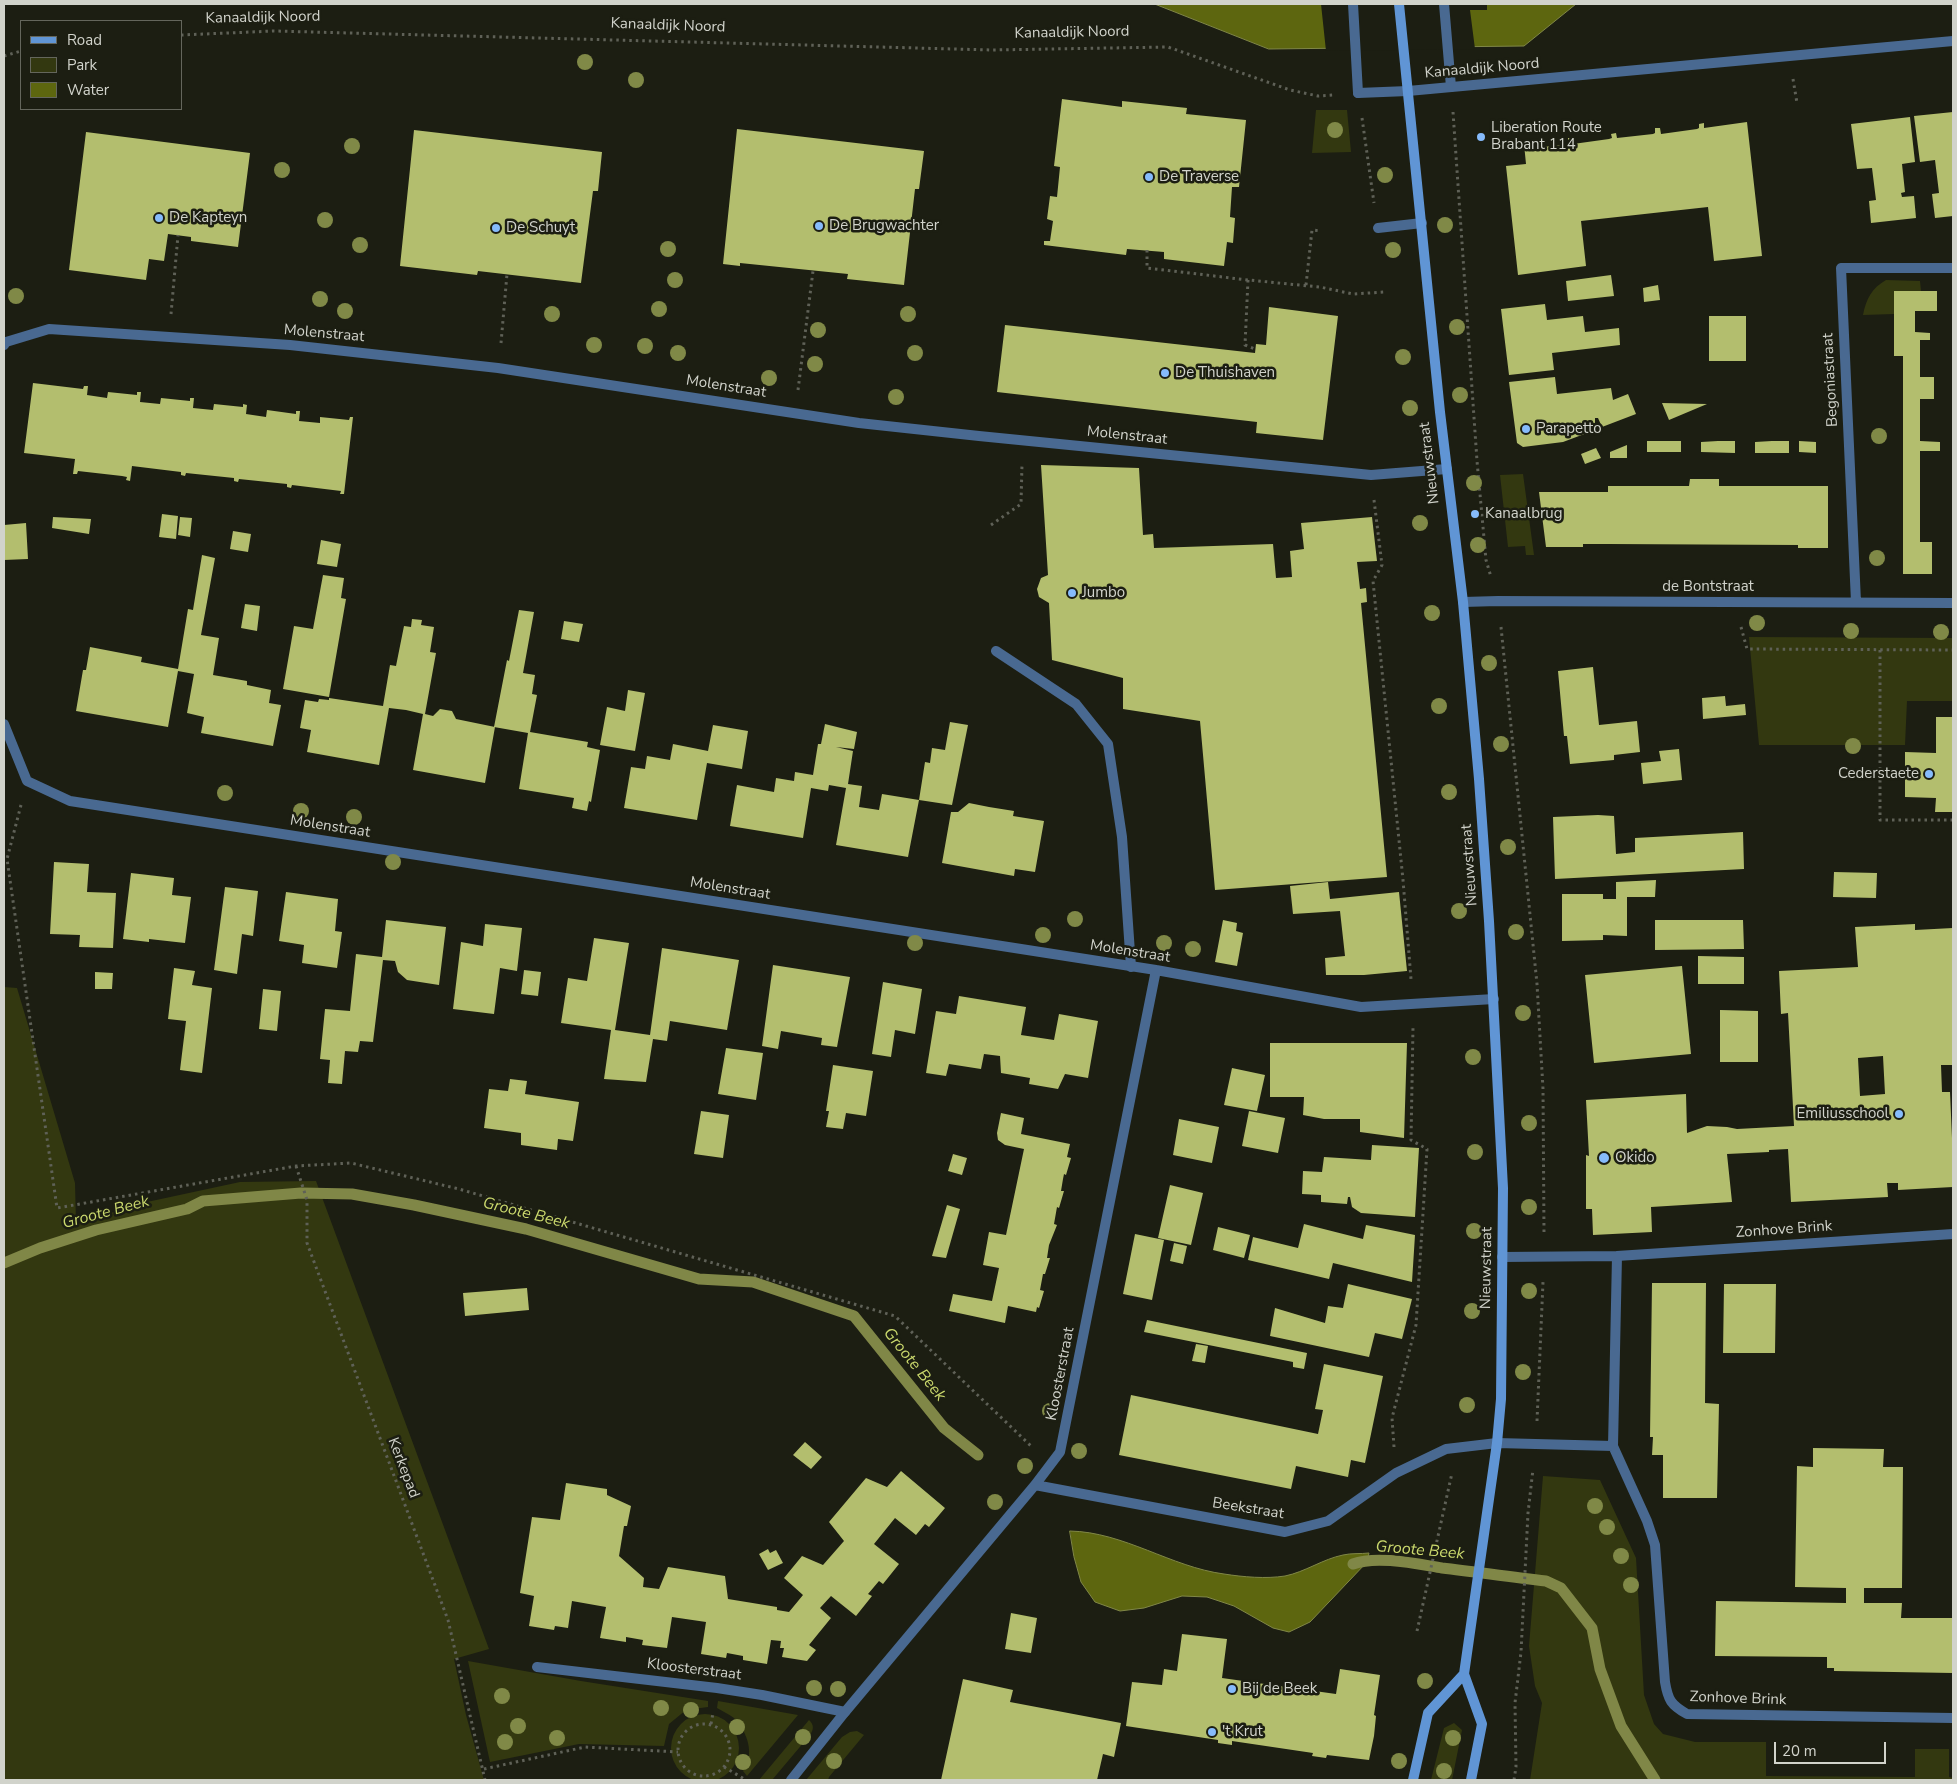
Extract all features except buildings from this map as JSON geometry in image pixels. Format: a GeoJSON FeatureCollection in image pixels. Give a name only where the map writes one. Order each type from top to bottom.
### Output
{"type":"FeatureCollection","features":[{"type":"Feature","properties":{"kind":"street"},"geometry":{"type":"LineString","coordinates":[[1353,4],[1358,93]]}},
{"type":"Feature","properties":{"kind":"street","name":"Nieuwstraat"},"geometry":{"type":"LineString","coordinates":[[1399,4],[1446,469],[1463,602],[1479,779],[1494,999],[1503,1188],[1498,1443],[1464,1674],[1482,1724],[1471,1780]]}},
{"type":"Feature","properties":{"kind":"street"},"geometry":{"type":"LineString","coordinates":[[1444,4],[1451,87]]}},
{"type":"Feature","properties":{"kind":"street","name":"Kanaaldijk Noord"},"geometry":{"type":"LineString","coordinates":[[1358,93],[1408,91],[1953,41]]}},
{"type":"Feature","properties":{"kind":"street"},"geometry":{"type":"LineString","coordinates":[[1378,228],[1422,223]]}},
{"type":"Feature","properties":{"kind":"street","name":"Begoniastraat"},"geometry":{"type":"LineString","coordinates":[[1856,602],[1841,268],[1953,268]]}},
{"type":"Feature","properties":{"kind":"street","name":"Molenstraat"},"geometry":{"type":"LineString","coordinates":[[4,345],[6,342],[49,329],[290,345],[498,368],[868,424],[1371,474],[1446,469]]}},
{"type":"Feature","properties":{"kind":"street","name":"de Bontstraat"},"geometry":{"type":"LineString","coordinates":[[1463,602],[1953,603]]}},
{"type":"Feature","properties":{"kind":"street"},"geometry":{"type":"LineString","coordinates":[[996,651],[1076,704],[1108,744],[1122,837],[1131,967]]}},
{"type":"Feature","properties":{"kind":"street"},"geometry":{"type":"LineString","coordinates":[[4,724],[28,781]]}},
{"type":"Feature","properties":{"kind":"street","name":"Molenstraat"},"geometry":{"type":"LineString","coordinates":[[28,781],[70,801],[1156,970],[1361,1006],[1494,999]]}},
{"type":"Feature","properties":{"kind":"street","name":"Kloosterstraat"},"geometry":{"type":"LineString","coordinates":[[791,1780],[845,1712],[1035,1485],[1060,1452],[1156,970]]}},
{"type":"Feature","properties":{"kind":"street","name":"Zonhove Brink"},"geometry":{"type":"LineString","coordinates":[[1502,1257],[1617,1256],[1953,1234]]}},
{"type":"Feature","properties":{"kind":"street","name":"Zonhove Brink"},"geometry":{"type":"LineString","coordinates":[[1617,1256],[1613,1446],[1647,1521],[1655,1545],[1665,1682],[1668,1698],[1676,1708],[1687,1714],[1953,1718]]}},
{"type":"Feature","properties":{"kind":"street"},"geometry":{"type":"LineString","coordinates":[[1498,1443],[1613,1446]]}},
{"type":"Feature","properties":{"kind":"street","name":"Beekstraat"},"geometry":{"type":"LineString","coordinates":[[1035,1485],[1285,1532],[1328,1521],[1396,1473],[1446,1449],[1498,1443]]}},
{"type":"Feature","properties":{"kind":"street","name":"Kloosterstraat"},"geometry":{"type":"LineString","coordinates":[[537,1667],[717,1688],[845,1712]]}},
{"type":"Feature","properties":{"kind":"street"},"geometry":{"type":"LineString","coordinates":[[1413,1780],[1428,1713],[1464,1674]]}},
{"type":"Feature","properties":{"kind":"path","name":"Kanaaldijk Noord"},"geometry":{"type":"LineString","coordinates":[[182,35],[274,31],[992,50],[1168,47],[1290,90],[1318,96],[1358,93]]}},
{"type":"Feature","properties":{"kind":"path"},"geometry":{"type":"LineString","coordinates":[[4,56],[20,52]]}},
{"type":"Feature","properties":{"kind":"path"},"geometry":{"type":"LineString","coordinates":[[1451,87],[1477,461],[1486,560],[1498,601],[1536,984],[1544,1089],[1545,1257],[1536,1444],[1528,1513],[1521,1652],[1515,1704],[1516,1768],[1514,1780]]}},
{"type":"Feature","properties":{"kind":"path"},"geometry":{"type":"LineString","coordinates":[[1358,93],[1378,228]]}},
{"type":"Feature","properties":{"kind":"path"},"geometry":{"type":"LineString","coordinates":[[1306,285],[1312,230],[1321,231]]}},
{"type":"Feature","properties":{"kind":"path"},"geometry":{"type":"LineString","coordinates":[[169,337],[178,235]]}},
{"type":"Feature","properties":{"kind":"path"},"geometry":{"type":"LineString","coordinates":[[1147,250],[1147,268],[1306,285],[1353,294],[1385,292]]}},
{"type":"Feature","properties":{"kind":"path"},"geometry":{"type":"LineString","coordinates":[[796,413],[812,271]]}},
{"type":"Feature","properties":{"kind":"path"},"geometry":{"type":"LineString","coordinates":[[498,368],[507,274]]}},
{"type":"Feature","properties":{"kind":"path"},"geometry":{"type":"LineString","coordinates":[[1248,280],[1245,345],[1255,349]]}},
{"type":"Feature","properties":{"kind":"path"},"geometry":{"type":"LineString","coordinates":[[991,525],[1021,504],[1023,440]]}},
{"type":"Feature","properties":{"kind":"path"},"geometry":{"type":"LineString","coordinates":[[1371,474],[1382,565],[1373,580],[1403,880],[1413,1004],[1411,1140],[1427,1149],[1416,1325],[1392,1418],[1396,1473]]}},
{"type":"Feature","properties":{"kind":"path"},"geometry":{"type":"LineString","coordinates":[[1735,602],[1747,649],[1953,650]]}},
{"type":"Feature","properties":{"kind":"path"},"geometry":{"type":"LineString","coordinates":[[1880,650],[1880,820],[1953,820]]}},
{"type":"Feature","properties":{"kind":"path"},"geometry":{"type":"LineString","coordinates":[[28,781],[8,859],[57,1208],[296,1166],[351,1163],[459,1189],[895,1316],[1050,1465]]}},
{"type":"Feature","properties":{"kind":"path","name":"Kerkepad"},"geometry":{"type":"LineString","coordinates":[[296,1166],[307,1200],[307,1243],[448,1620],[484,1769],[485,1780]]}},
{"type":"Feature","properties":{"kind":"path"},"geometry":{"type":"LineString","coordinates":[[1417,1631],[1446,1502]]}},
{"type":"Feature","properties":{"kind":"path"},"geometry":{"type":"LineString","coordinates":[[699,1723],[711,1724],[722,1730],[730,1746],[730,1754],[724,1767],[715,1774],[706,1776],[697,1775],[682,1765],[678,1752],[680,1739],[684,1732],[691,1726],[699,1723]]}},
{"type":"Feature","properties":{"kind":"path"},"geometry":{"type":"LineString","coordinates":[[484,1769],[585,1747],[678,1752]]}},
{"type":"Feature","properties":{"kind":"path"},"geometry":{"type":"LineString","coordinates":[[724,1767],[746,1780]]}},
{"type":"Feature","properties":{"kind":"green space"},"geometry":{"type":"Polygon","coordinates":[[[1316,110],[1347,110],[1351,152],[1312,153],[1316,110]]]}},
{"type":"Feature","properties":{"kind":"green space"},"geometry":{"type":"Polygon","coordinates":[[[1886,280],[1920,281],[1921,291],[1894,291],[1894,314],[1863,315],[1870,294],[1886,280]]]}},
{"type":"Feature","properties":{"kind":"green space"},"geometry":{"type":"Polygon","coordinates":[[[1523,474],[1534,555],[1526,555],[1525,546],[1508,547],[1500,475],[1523,474]]]}},
{"type":"Feature","properties":{"kind":"green space"},"geometry":{"type":"Polygon","coordinates":[[[1749,637],[1953,638],[1953,701],[1907,701],[1905,745],[1759,745],[1749,637]]]}},
{"type":"Feature","properties":{"kind":"green space"},"geometry":{"type":"Polygon","coordinates":[[[4,987],[17,988],[75,1183],[76,1223],[147,1202],[240,1182],[316,1181],[489,1649],[454,1659],[466,1715],[484,1780],[4,1780],[4,987]]]}},
{"type":"Feature","properties":{"kind":"green space"},"geometry":{"type":"Polygon","coordinates":[[[1543,1476],[1600,1480],[1636,1558],[1644,1695],[1654,1724],[1663,1734],[1695,1742],[1766,1742],[1766,1776],[1915,1777],[1915,1749],[1949,1749],[1949,1777],[1953,1778],[1953,1780],[1530,1780],[1542,1703],[1535,1686],[1529,1646],[1543,1476]]]}},
{"type":"Feature","properties":{"kind":"green space"},"geometry":{"type":"Polygon","coordinates":[[[468,1661],[708,1701],[708,1707],[686,1710],[669,1724],[664,1746],[579,1744],[490,1762],[468,1661]]]}},
{"type":"Feature","properties":{"kind":"green space"},"geometry":{"type":"Polygon","coordinates":[[[718,1701],[798,1715],[747,1776],[743,1771],[749,1758],[746,1737],[734,1718],[717,1708],[718,1701]]]}},
{"type":"Feature","properties":{"kind":"green space"},"geometry":{"type":"Polygon","coordinates":[[[705,1714],[718,1717],[729,1724],[736,1735],[739,1748],[736,1761],[729,1772],[718,1779],[705,1782],[692,1779],[681,1772],[674,1761],[671,1748],[674,1735],[681,1724],[692,1717],[705,1714]]]}},
{"type":"Feature","properties":{"kind":"green space"},"geometry":{"type":"Polygon","coordinates":[[[809,1720],[813,1727],[810,1735],[772,1780],[759,1780],[809,1720]]]}},
{"type":"Feature","properties":{"kind":"green space"},"geometry":{"type":"Polygon","coordinates":[[[1454,1723],[1462,1730],[1452,1780],[1431,1780],[1444,1728],[1454,1723]]]}},
{"type":"Feature","properties":{"kind":"green space"},"geometry":{"type":"Polygon","coordinates":[[[857,1731],[864,1735],[828,1780],[806,1780],[842,1737],[850,1732],[857,1731]]]}},
{"type":"Feature","properties":{"kind":"water"},"geometry":{"type":"Polygon","coordinates":[[[1155,4],[1576,4],[1524,46],[1269,49],[1155,4]]]}},
{"type":"Feature","properties":{"kind":"water"},"geometry":{"type":"Polygon","coordinates":[[[1070,1531],[1109,1537],[1204,1570],[1247,1577],[1285,1576],[1336,1557],[1369,1553],[1367,1562],[1310,1622],[1289,1632],[1273,1628],[1234,1606],[1207,1597],[1182,1596],[1144,1608],[1120,1611],[1095,1602],[1081,1582],[1074,1557],[1070,1531]]]}},
{"type":"Feature","properties":{"kind":"pier"},"geometry":{"type":"Polygon","coordinates":[[[1321,4],[1487,4],[1487,10],[1470,10],[1475,49],[1326,51],[1321,4]]]}},
{"type":"Feature","properties":{"kind":"waterway","name":"Groote Beek"},"geometry":{"type":"LineString","coordinates":[[4,1263],[40,1248],[96,1230],[187,1209],[203,1201],[301,1193],[352,1194],[414,1205],[526,1229],[699,1279],[753,1282],[854,1316],[944,1428],[978,1455]]}},
{"type":"Feature","properties":{"kind":"waterway","name":"Groote Beek"},"geometry":{"type":"LineString","coordinates":[[1353,1564],[1374,1560],[1397,1561],[1546,1581],[1561,1588],[1592,1628],[1600,1669],[1621,1726],[1655,1780]]}},
{"type":"Feature","properties":{"kind":"place","name":"Liberation Route Brabant 114"},"geometry":{"type":"Point","coordinates":[1481,137]}},
{"type":"Feature","properties":{"kind":"place","name":"De Traverse"},"geometry":{"type":"Point","coordinates":[1149,177]}},
{"type":"Feature","properties":{"kind":"place","name":"De Kapteyn"},"geometry":{"type":"Point","coordinates":[159,218]}},
{"type":"Feature","properties":{"kind":"place","name":"De Brugwachter"},"geometry":{"type":"Point","coordinates":[819,226]}},
{"type":"Feature","properties":{"kind":"place","name":"De Schuyt"},"geometry":{"type":"Point","coordinates":[496,228]}},
{"type":"Feature","properties":{"kind":"place","name":"De Thuishaven"},"geometry":{"type":"Point","coordinates":[1165,373]}},
{"type":"Feature","properties":{"kind":"place","name":"Parapetto"},"geometry":{"type":"Point","coordinates":[1526,429]}},
{"type":"Feature","properties":{"kind":"place","name":"Kanaalbrug"},"geometry":{"type":"Point","coordinates":[1475,514]}},
{"type":"Feature","properties":{"kind":"place","name":"Jumbo"},"geometry":{"type":"Point","coordinates":[1072,593]}},
{"type":"Feature","properties":{"kind":"place","name":"Cederstaete"},"geometry":{"type":"Point","coordinates":[1929,774]}},
{"type":"Feature","properties":{"kind":"place","name":"Emiliusschool"},"geometry":{"type":"Point","coordinates":[1899,1114]}},
{"type":"Feature","properties":{"kind":"place","name":"Okido"},"geometry":{"type":"Point","coordinates":[1604,1158]}},
{"type":"Feature","properties":{"kind":"place","name":"Bij de Beek"},"geometry":{"type":"Point","coordinates":[1232,1689]}},
{"type":"Feature","properties":{"kind":"place","name":"'t Krut"},"geometry":{"type":"Point","coordinates":[1212,1732]}}]}
